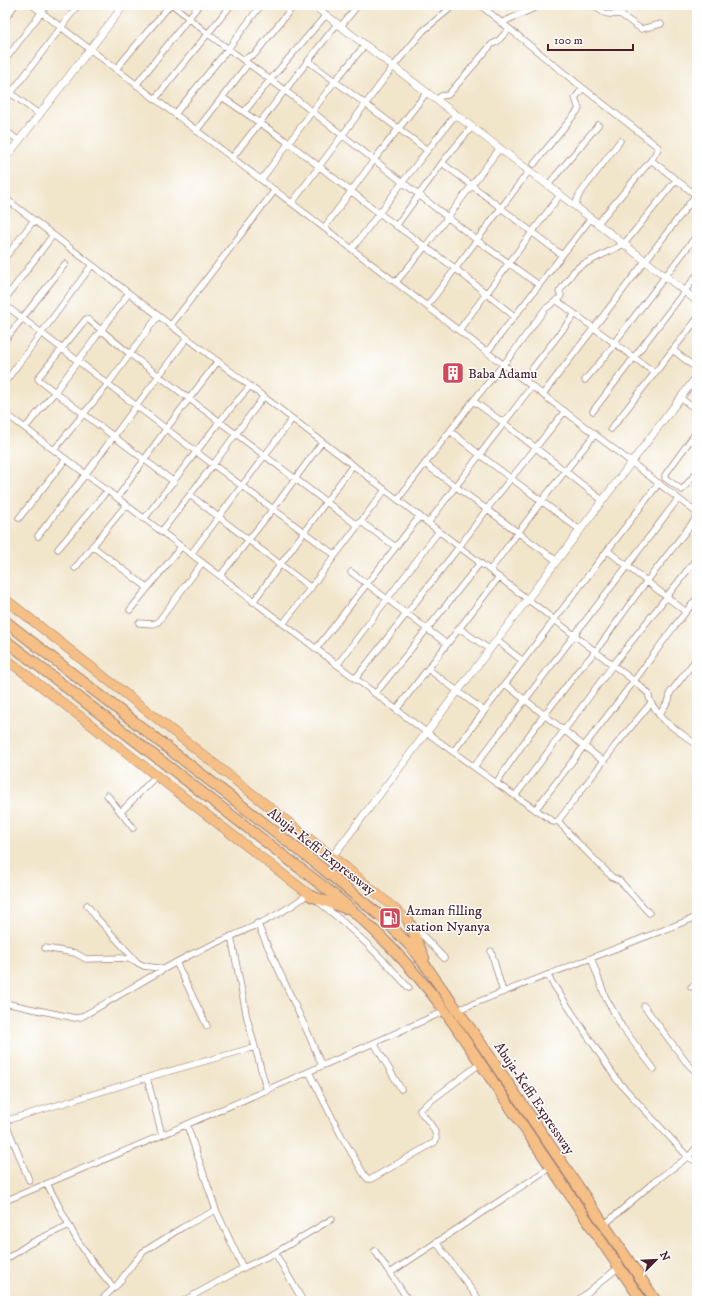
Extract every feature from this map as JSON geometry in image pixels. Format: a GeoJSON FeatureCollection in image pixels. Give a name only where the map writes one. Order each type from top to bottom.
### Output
{"type":"FeatureCollection","features":[{"type":"Feature","properties":{"kind":"highway","name":"Abuja-Keffi Expressway"},"geometry":{"type":"LineString","coordinates":[[5,621],[362,899],[395,930],[411,947],[457,1010],[656,1301]]}},
{"type":"Feature","properties":{"kind":"highway","name":"Abuja-Keffi Expressway"},"geometry":{"type":"LineString","coordinates":[[5,640],[320,884],[358,915],[394,950],[445,1011],[642,1301]]}},
{"type":"Feature","properties":{"kind":"highway"},"geometry":{"type":"LineString","coordinates":[[310,895],[342,906],[358,915]]}},
{"type":"Feature","properties":{"kind":"highway"},"geometry":{"type":"LineString","coordinates":[[408,920],[428,969]]}},
{"type":"Feature","properties":{"kind":"main road","name":"Abuja-Keffi Expressway"},"geometry":{"type":"LineString","coordinates":[[5,599],[332,857],[408,920]]}},
{"type":"Feature","properties":{"kind":"main road"},"geometry":{"type":"LineString","coordinates":[[5,658],[310,895]]}},
{"type":"Feature","properties":{"kind":"street"},"geometry":{"type":"LineString","coordinates":[[5,18],[15,5]]}},
{"type":"Feature","properties":{"kind":"street"},"geometry":{"type":"LineString","coordinates":[[32,5],[697,513]]}},
{"type":"Feature","properties":{"kind":"street"},"geometry":{"type":"LineString","coordinates":[[5,60],[47,5]]}},
{"type":"Feature","properties":{"kind":"street"},"geometry":{"type":"LineString","coordinates":[[5,100],[78,5]]}},
{"type":"Feature","properties":{"kind":"street"},"geometry":{"type":"LineString","coordinates":[[5,159],[124,5]]}},
{"type":"Feature","properties":{"kind":"street"},"geometry":{"type":"LineString","coordinates":[[116,69],[170,5]]}},
{"type":"Feature","properties":{"kind":"street"},"geometry":{"type":"LineString","coordinates":[[173,5],[208,34],[284,90],[478,241],[539,285]]}},
{"type":"Feature","properties":{"kind":"street"},"geometry":{"type":"LineString","coordinates":[[136,85],[199,5]]}},
{"type":"Feature","properties":{"kind":"street"},"geometry":{"type":"LineString","coordinates":[[155,99],[230,5]]}},
{"type":"Feature","properties":{"kind":"street"},"geometry":{"type":"LineString","coordinates":[[175,114],[228,49],[261,5]]}},
{"type":"Feature","properties":{"kind":"street"},"geometry":{"type":"LineString","coordinates":[[196,130],[222,97],[248,57],[255,54],[294,5]]}},
{"type":"Feature","properties":{"kind":"street"},"geometry":{"type":"LineString","coordinates":[[313,5],[576,206],[697,301]]}},
{"type":"Feature","properties":{"kind":"street"},"geometry":{"type":"LineString","coordinates":[[232,158],[284,90],[358,5]]}},
{"type":"Feature","properties":{"kind":"street"},"geometry":{"type":"LineString","coordinates":[[292,203],[394,67],[423,32],[456,5]]}},
{"type":"Feature","properties":{"kind":"street"},"geometry":{"type":"LineString","coordinates":[[480,5],[658,147],[651,160],[598,223]]}},
{"type":"Feature","properties":{"kind":"street"},"geometry":{"type":"LineString","coordinates":[[501,23],[540,5]]}},
{"type":"Feature","properties":{"kind":"street"},"geometry":{"type":"LineString","coordinates":[[593,5],[605,14],[620,14],[641,29],[661,24]]}},
{"type":"Feature","properties":{"kind":"street"},"geometry":{"type":"LineString","coordinates":[[244,112],[326,15]]}},
{"type":"Feature","properties":{"kind":"street"},"geometry":{"type":"LineString","coordinates":[[437,100],[441,96],[448,95],[492,44],[498,42],[509,29]]}},
{"type":"Feature","properties":{"kind":"street"},"geometry":{"type":"LineString","coordinates":[[261,180],[335,81],[365,45]]}},
{"type":"Feature","properties":{"kind":"street"},"geometry":{"type":"LineString","coordinates":[[308,61],[427,150]]}},
{"type":"Feature","properties":{"kind":"street"},"geometry":{"type":"LineString","coordinates":[[534,164],[578,109],[575,98],[583,88]]}},
{"type":"Feature","properties":{"kind":"street"},"geometry":{"type":"LineString","coordinates":[[5,89],[40,115]]}},
{"type":"Feature","properties":{"kind":"street"},"geometry":{"type":"LineString","coordinates":[[324,228],[427,92]]}},
{"type":"Feature","properties":{"kind":"street"},"geometry":{"type":"LineString","coordinates":[[222,97],[289,142],[396,226],[456,269],[514,316]]}},
{"type":"Feature","properties":{"kind":"street"},"geometry":{"type":"LineString","coordinates":[[352,249],[456,114]]}},
{"type":"Feature","properties":{"kind":"street"},"geometry":{"type":"LineString","coordinates":[[548,185],[598,125]]}},
{"type":"Feature","properties":{"kind":"street"},"geometry":{"type":"LineString","coordinates":[[396,226],[442,163],[472,126]]}},
{"type":"Feature","properties":{"kind":"street"},"geometry":{"type":"LineString","coordinates":[[5,130],[19,141]]}},
{"type":"Feature","properties":{"kind":"street"},"geometry":{"type":"LineString","coordinates":[[576,206],[579,195],[620,141]]}},
{"type":"Feature","properties":{"kind":"street"},"geometry":{"type":"LineString","coordinates":[[396,282],[448,218],[500,148]]}},
{"type":"Feature","properties":{"kind":"street"},"geometry":{"type":"LineString","coordinates":[[543,394],[645,260],[697,196],[651,160]]}},
{"type":"Feature","properties":{"kind":"street"},"geometry":{"type":"LineString","coordinates":[[442,163],[502,208],[532,233],[562,254]]}},
{"type":"Feature","properties":{"kind":"street"},"geometry":{"type":"LineString","coordinates":[[427,306],[478,241],[529,171]]}},
{"type":"Feature","properties":{"kind":"street"},"geometry":{"type":"LineString","coordinates":[[398,499],[545,309],[560,298],[561,295],[558,292],[574,271],[580,266],[624,244],[676,180]]}},
{"type":"Feature","properties":{"kind":"street"},"geometry":{"type":"LineString","coordinates":[[171,325],[275,190]]}},
{"type":"Feature","properties":{"kind":"street"},"geometry":{"type":"LineString","coordinates":[[459,330],[510,264],[560,194]]}},
{"type":"Feature","properties":{"kind":"street"},"geometry":{"type":"LineString","coordinates":[[5,198],[634,681],[648,693],[651,703],[663,720],[697,745]]}},
{"type":"Feature","properties":{"kind":"street"},"geometry":{"type":"LineString","coordinates":[[486,352],[591,218]]}},
{"type":"Feature","properties":{"kind":"street"},"geometry":{"type":"LineString","coordinates":[[5,258],[34,220]]}},
{"type":"Feature","properties":{"kind":"street"},"geometry":{"type":"LineString","coordinates":[[5,299],[54,235]]}},
{"type":"Feature","properties":{"kind":"street"},"geometry":{"type":"LineString","coordinates":[[585,380],[612,348],[614,343],[697,235]]}},
{"type":"Feature","properties":{"kind":"street"},"geometry":{"type":"LineString","coordinates":[[5,340],[65,264]]}},
{"type":"Feature","properties":{"kind":"street"},"geometry":{"type":"LineString","coordinates":[[5,382],[92,265]]}},
{"type":"Feature","properties":{"kind":"street"},"geometry":{"type":"LineString","coordinates":[[593,411],[697,275]]}},
{"type":"Feature","properties":{"kind":"street"},"geometry":{"type":"LineString","coordinates":[[25,428],[78,361],[128,293]]}},
{"type":"Feature","properties":{"kind":"street"},"geometry":{"type":"LineString","coordinates":[[556,300],[655,373]]}},
{"type":"Feature","properties":{"kind":"street"},"geometry":{"type":"LineString","coordinates":[[5,306],[335,556]]}},
{"type":"Feature","properties":{"kind":"street"},"geometry":{"type":"LineString","coordinates":[[526,381],[532,369],[575,314]]}},
{"type":"Feature","properties":{"kind":"street"},"geometry":{"type":"LineString","coordinates":[[54,450],[108,384],[158,316]]}},
{"type":"Feature","properties":{"kind":"street"},"geometry":{"type":"LineString","coordinates":[[174,482],[40,382],[38,378],[86,319],[354,523],[361,522],[396,547]]}},
{"type":"Feature","properties":{"kind":"street"},"geometry":{"type":"LineString","coordinates":[[611,429],[697,319]]}},
{"type":"Feature","properties":{"kind":"street"},"geometry":{"type":"LineString","coordinates":[[38,536],[86,475],[187,338]]}},
{"type":"Feature","properties":{"kind":"street"},"geometry":{"type":"LineString","coordinates":[[673,350],[697,369]]}},
{"type":"Feature","properties":{"kind":"street"},"geometry":{"type":"LineString","coordinates":[[117,498],[166,429],[218,361]]}},
{"type":"Feature","properties":{"kind":"street"},"geometry":{"type":"LineString","coordinates":[[332,857],[697,376]]}},
{"type":"Feature","properties":{"kind":"street"},"geometry":{"type":"LineString","coordinates":[[144,519],[250,386]]}},
{"type":"Feature","properties":{"kind":"street"},"geometry":{"type":"LineString","coordinates":[[428,523],[532,386]]}},
{"type":"Feature","properties":{"kind":"street"},"geometry":{"type":"LineString","coordinates":[[161,532],[264,396]]}},
{"type":"Feature","properties":{"kind":"street"},"geometry":{"type":"LineString","coordinates":[[680,398],[697,410]]}},
{"type":"Feature","properties":{"kind":"street"},"geometry":{"type":"LineString","coordinates":[[473,401],[504,423],[602,500]]}},
{"type":"Feature","properties":{"kind":"street"},"geometry":{"type":"LineString","coordinates":[[356,679],[511,478],[565,411]]}},
{"type":"Feature","properties":{"kind":"street"},"geometry":{"type":"LineString","coordinates":[[5,413],[396,710],[514,796],[554,822],[558,821],[612,878],[620,881],[649,913]]}},
{"type":"Feature","properties":{"kind":"street"},"geometry":{"type":"LineString","coordinates":[[190,554],[292,419]]}},
{"type":"Feature","properties":{"kind":"street"},"geometry":{"type":"LineString","coordinates":[[450,431],[580,530]]}},
{"type":"Feature","properties":{"kind":"street"},"geometry":{"type":"LineString","coordinates":[[697,431],[665,475],[665,478],[682,490],[697,472]]}},
{"type":"Feature","properties":{"kind":"street"},"geometry":{"type":"LineString","coordinates":[[490,570],[541,501],[595,434]]}},
{"type":"Feature","properties":{"kind":"street"},"geometry":{"type":"LineString","coordinates":[[220,576],[273,509],[322,442]]}},
{"type":"Feature","properties":{"kind":"street"},"geometry":{"type":"LineString","coordinates":[[19,518],[66,459]]}},
{"type":"Feature","properties":{"kind":"street"},"geometry":{"type":"LineString","coordinates":[[425,464],[557,561]]}},
{"type":"Feature","properties":{"kind":"street"},"geometry":{"type":"LineString","coordinates":[[254,602],[353,465]]}},
{"type":"Feature","properties":{"kind":"street"},"geometry":{"type":"LineString","coordinates":[[453,752],[659,483]]}},
{"type":"Feature","properties":{"kind":"street"},"geometry":{"type":"LineString","coordinates":[[283,624],[385,490]]}},
{"type":"Feature","properties":{"kind":"street"},"geometry":{"type":"LineString","coordinates":[[58,549],[107,491]]}},
{"type":"Feature","properties":{"kind":"street"},"geometry":{"type":"LineString","coordinates":[[190,495],[311,588]]}},
{"type":"Feature","properties":{"kind":"street"},"geometry":{"type":"LineString","coordinates":[[474,767],[524,699],[678,499]]}},
{"type":"Feature","properties":{"kind":"street"},"geometry":{"type":"LineString","coordinates":[[75,568],[126,505]]}},
{"type":"Feature","properties":{"kind":"street"},"geometry":{"type":"LineString","coordinates":[[316,650],[420,516]]}},
{"type":"Feature","properties":{"kind":"street"},"geometry":{"type":"LineString","coordinates":[[496,783],[544,716],[595,652],[646,582],[697,517]]}},
{"type":"Feature","properties":{"kind":"street"},"geometry":{"type":"LineString","coordinates":[[337,665],[439,531]]}},
{"type":"Feature","properties":{"kind":"street"},"geometry":{"type":"LineString","coordinates":[[92,546],[148,588]]}},
{"type":"Feature","properties":{"kind":"street"},"geometry":{"type":"LineString","coordinates":[[130,610],[181,547]]}},
{"type":"Feature","properties":{"kind":"street"},"geometry":{"type":"LineString","coordinates":[[608,551],[686,612]]}},
{"type":"Feature","properties":{"kind":"street"},"geometry":{"type":"LineString","coordinates":[[514,796],[613,665],[697,558]]}},
{"type":"Feature","properties":{"kind":"street"},"geometry":{"type":"LineString","coordinates":[[375,694],[480,562]]}},
{"type":"Feature","properties":{"kind":"street"},"geometry":{"type":"LineString","coordinates":[[139,623],[155,624],[158,622],[202,563]]}},
{"type":"Feature","properties":{"kind":"street"},"geometry":{"type":"LineString","coordinates":[[350,572],[447,644]]}},
{"type":"Feature","properties":{"kind":"street"},"geometry":{"type":"LineString","coordinates":[[396,710],[499,577]]}},
{"type":"Feature","properties":{"kind":"street"},"geometry":{"type":"LineString","coordinates":[[535,810],[697,598]]}},
{"type":"Feature","properties":{"kind":"street"},"geometry":{"type":"LineString","coordinates":[[459,628],[489,649]]}},
{"type":"Feature","properties":{"kind":"street"},"geometry":{"type":"LineString","coordinates":[[496,640],[523,661]]}},
{"type":"Feature","properties":{"kind":"street"},"geometry":{"type":"LineString","coordinates":[[659,715],[669,700],[670,693],[697,658]]}},
{"type":"Feature","properties":{"kind":"street"},"geometry":{"type":"LineString","coordinates":[[428,669],[484,711]]}},
{"type":"Feature","properties":{"kind":"street"},"geometry":{"type":"LineString","coordinates":[[505,684],[603,761]]}},
{"type":"Feature","properties":{"kind":"street"},"geometry":{"type":"LineString","coordinates":[[558,821],[603,761],[651,703]]}},
{"type":"Feature","properties":{"kind":"street"},"geometry":{"type":"LineString","coordinates":[[121,812],[156,776]]}},
{"type":"Feature","properties":{"kind":"street"},"geometry":{"type":"LineString","coordinates":[[107,795],[133,828]]}},
{"type":"Feature","properties":{"kind":"street"},"geometry":{"type":"LineString","coordinates":[[5,1003],[75,1018],[81,1017],[176,962],[257,923],[310,895],[362,937],[383,958],[409,988]]}},
{"type":"Feature","properties":{"kind":"street"},"geometry":{"type":"LineString","coordinates":[[87,905],[96,918],[138,963]]}},
{"type":"Feature","properties":{"kind":"street"},"geometry":{"type":"LineString","coordinates":[[457,1010],[697,917]]}},
{"type":"Feature","properties":{"kind":"street"},"geometry":{"type":"LineString","coordinates":[[408,920],[444,958]]}},
{"type":"Feature","properties":{"kind":"street"},"geometry":{"type":"LineString","coordinates":[[257,923],[302,1018],[322,1066]]}},
{"type":"Feature","properties":{"kind":"street"},"geometry":{"type":"LineString","coordinates":[[231,936],[240,987],[267,1091]]}},
{"type":"Feature","properties":{"kind":"street"},"geometry":{"type":"LineString","coordinates":[[45,948],[75,953],[86,959],[130,959],[144,966],[165,969]]}},
{"type":"Feature","properties":{"kind":"street"},"geometry":{"type":"LineString","coordinates":[[491,951],[504,992]]}},
{"type":"Feature","properties":{"kind":"street"},"geometry":{"type":"LineString","coordinates":[[591,958],[605,996],[622,1027],[654,1069]]}},
{"type":"Feature","properties":{"kind":"street"},"geometry":{"type":"LineString","coordinates":[[176,962],[206,1026]]}},
{"type":"Feature","properties":{"kind":"street"},"geometry":{"type":"LineString","coordinates":[[547,975],[617,1080],[688,1157],[697,1162]]}},
{"type":"Feature","properties":{"kind":"street"},"geometry":{"type":"LineString","coordinates":[[691,987],[697,985]]}},
{"type":"Feature","properties":{"kind":"street"},"geometry":{"type":"LineString","coordinates":[[644,1006],[686,1062],[697,1073]]}},
{"type":"Feature","properties":{"kind":"street"},"geometry":{"type":"LineString","coordinates":[[5,1201],[267,1091],[445,1011]]}},
{"type":"Feature","properties":{"kind":"street"},"geometry":{"type":"LineString","coordinates":[[374,1043],[401,1088]]}},
{"type":"Feature","properties":{"kind":"street"},"geometry":{"type":"LineString","coordinates":[[29,1180],[5,1121],[255,1047]]}},
{"type":"Feature","properties":{"kind":"street"},"geometry":{"type":"LineString","coordinates":[[308,1072],[341,1135],[365,1176],[368,1179],[371,1179],[435,1142],[436,1133],[420,1111],[420,1108],[481,1064]]}},
{"type":"Feature","properties":{"kind":"street"},"geometry":{"type":"LineString","coordinates":[[147,1078],[162,1136]]}},
{"type":"Feature","properties":{"kind":"street"},"geometry":{"type":"LineString","coordinates":[[187,1125],[216,1210],[243,1268]]}},
{"type":"Feature","properties":{"kind":"street"},"geometry":{"type":"LineString","coordinates":[[604,1225],[654,1182],[688,1157],[697,1147]]}},
{"type":"Feature","properties":{"kind":"street"},"geometry":{"type":"LineString","coordinates":[[390,1273],[551,1167]]}},
{"type":"Feature","properties":{"kind":"street"},"geometry":{"type":"LineString","coordinates":[[47,1184],[69,1225],[90,1259],[114,1288]]}},
{"type":"Feature","properties":{"kind":"street"},"geometry":{"type":"LineString","coordinates":[[100,1301],[114,1288],[144,1252],[183,1227],[216,1210]]}},
{"type":"Feature","properties":{"kind":"street"},"geometry":{"type":"LineString","coordinates":[[183,1301],[243,1268],[275,1254],[332,1219]]}},
{"type":"Feature","properties":{"kind":"street"},"geometry":{"type":"LineString","coordinates":[[5,1260],[29,1244],[69,1225]]}},
{"type":"Feature","properties":{"kind":"street"},"geometry":{"type":"LineString","coordinates":[[436,1242],[480,1301]]}},
{"type":"Feature","properties":{"kind":"street"},"geometry":{"type":"LineString","coordinates":[[375,1251],[409,1301]]}},
{"type":"Feature","properties":{"kind":"street"},"geometry":{"type":"LineString","coordinates":[[275,1254],[303,1301]]}},
{"type":"Feature","properties":{"kind":"street"},"geometry":{"type":"LineString","coordinates":[[577,1301],[618,1267]]}},
{"type":"Feature","properties":{"kind":"place","name":"Baba Adamu"},"geometry":{"type":"Point","coordinates":[453,373]}},
{"type":"Feature","properties":{"kind":"place","name":"Azman filling station Nyanya"},"geometry":{"type":"Point","coordinates":[390,918]}}]}
